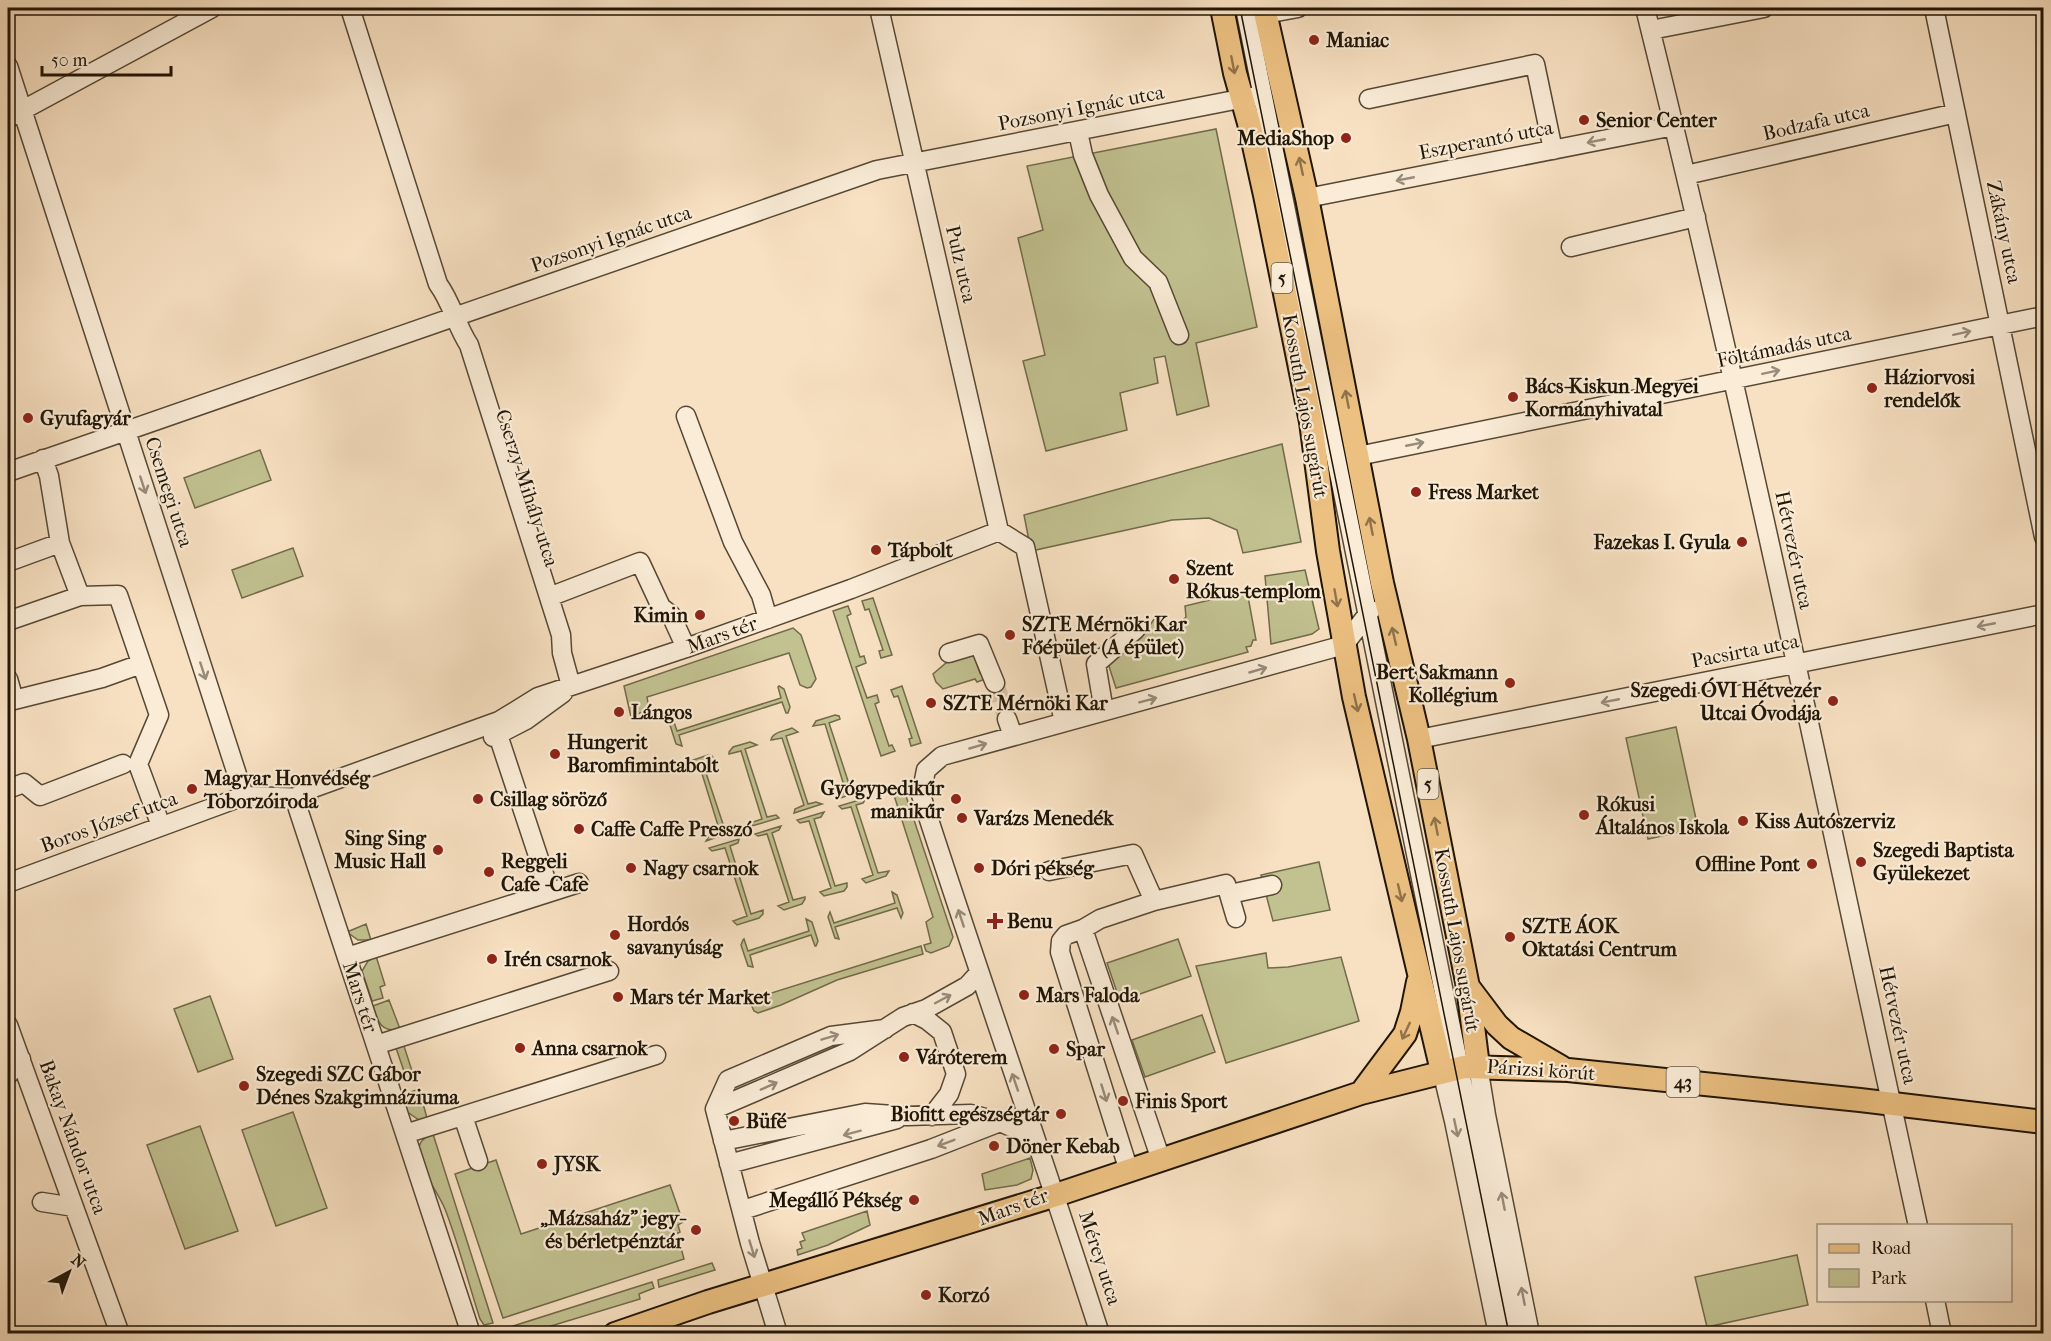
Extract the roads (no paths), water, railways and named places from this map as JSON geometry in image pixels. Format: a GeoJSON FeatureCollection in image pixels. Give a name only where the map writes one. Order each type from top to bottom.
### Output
{"type":"FeatureCollection","features":[{"type":"Feature","properties":{"kind":"main road","name":"Kossuth Lajos sugárút"},"geometry":{"type":"LineString","coordinates":[[1222,8],[1235,73],[1263,94],[1307,198],[1382,583],[1419,739],[1468,987],[1460,1068]]}},
{"type":"Feature","properties":{"kind":"main road","name":"Kossuth Lajos sugárút"},"geometry":{"type":"LineString","coordinates":[[1258,10],[1263,94],[1265,195],[1311,422],[1328,551],[1344,645],[1354,697],[1419,974],[1460,1068]]}},
{"type":"Feature","properties":{"kind":"main road","name":"5"},"geometry":{"type":"LineString","coordinates":[[1361,1094],[1405,1034],[1412,1012],[1419,974]]}},
{"type":"Feature","properties":{"kind":"main road"},"geometry":{"type":"LineString","coordinates":[[1468,987],[1497,1025],[1511,1038],[1568,1070]]}},
{"type":"Feature","properties":{"kind":"main road","name":"Párizsi körút"},"geometry":{"type":"LineString","coordinates":[[1056,1195],[1361,1094],[1460,1068],[1568,1070],[2043,1122]]}},
{"type":"Feature","properties":{"kind":"main road","name":"Mars tér"},"geometry":{"type":"LineString","coordinates":[[615,1334],[1056,1195]]}},
{"type":"Feature","properties":{"kind":"street"},"geometry":{"type":"LineString","coordinates":[[14,114],[185,14],[212,8]]}},
{"type":"Feature","properties":{"kind":"street","name":"Cserzy Mihály utca"},"geometry":{"type":"LineString","coordinates":[[350,8],[438,284],[448,297],[469,345],[561,635],[562,653],[571,686]]}},
{"type":"Feature","properties":{"kind":"street","name":"Cserzy Mihály utca"},"geometry":{"type":"LineString","coordinates":[[363,8],[449,280],[448,297]]}},
{"type":"Feature","properties":{"kind":"street","name":"Pulz utca"},"geometry":{"type":"LineString","coordinates":[[879,8],[999,531]]}},
{"type":"Feature","properties":{"kind":"street"},"geometry":{"type":"LineString","coordinates":[[1258,10],[1298,8]]}},
{"type":"Feature","properties":{"kind":"street","name":"Hétvezér utca"},"geometry":{"type":"LineString","coordinates":[[1645,8],[1733,380],[1918,1224]]}},
{"type":"Feature","properties":{"kind":"street"},"geometry":{"type":"LineString","coordinates":[[1651,30],[1764,8]]}},
{"type":"Feature","properties":{"kind":"street","name":"Zákány utca"},"geometry":{"type":"LineString","coordinates":[[1934,8],[2043,537]]}},
{"type":"Feature","properties":{"kind":"street"},"geometry":{"type":"LineString","coordinates":[[1369,99],[1535,64],[1553,150]]}},
{"type":"Feature","properties":{"kind":"street","name":"Csemegi utca"},"geometry":{"type":"LineString","coordinates":[[8,66],[14,114],[125,430],[244,796]]}},
{"type":"Feature","properties":{"kind":"street","name":"Pozsonyi Ignác utca"},"geometry":{"type":"LineString","coordinates":[[8,472],[125,430],[458,324],[877,170],[1263,94]]}},
{"type":"Feature","properties":{"kind":"street","name":"Kossuth Lajos sugárút"},"geometry":{"type":"LineString","coordinates":[[1263,94],[1460,1068],[1487,1119],[1530,1334]]}},
{"type":"Feature","properties":{"kind":"street","name":"Bodzafa utca"},"geometry":{"type":"LineString","coordinates":[[1686,175],[1956,113]]}},
{"type":"Feature","properties":{"kind":"street","name":"Eszperantó utca"},"geometry":{"type":"LineString","coordinates":[[1307,198],[1674,126]]}},
{"type":"Feature","properties":{"kind":"street"},"geometry":{"type":"LineString","coordinates":[[1078,132],[1083,155],[1099,195],[1133,258],[1158,282],[1179,335]]}},
{"type":"Feature","properties":{"kind":"street"},"geometry":{"type":"LineString","coordinates":[[1571,246],[1696,217]]}},
{"type":"Feature","properties":{"kind":"street","name":"Föltámadás utca"},"geometry":{"type":"LineString","coordinates":[[1358,456],[2043,316]]}},
{"type":"Feature","properties":{"kind":"street","name":"Cserzy Mihály utca"},"geometry":{"type":"LineString","coordinates":[[458,324],[459,348],[551,639],[562,653]]}},
{"type":"Feature","properties":{"kind":"street"},"geometry":{"type":"LineString","coordinates":[[686,416],[733,542],[761,595],[768,619]]}},
{"type":"Feature","properties":{"kind":"street"},"geometry":{"type":"LineString","coordinates":[[43,459],[50,476],[60,543],[80,596]]}},
{"type":"Feature","properties":{"kind":"street"},"geometry":{"type":"LineString","coordinates":[[1328,551],[1346,508]]}},
{"type":"Feature","properties":{"kind":"street"},"geometry":{"type":"LineString","coordinates":[[999,531],[1025,548],[1070,720]]}},
{"type":"Feature","properties":{"kind":"street","name":"Mars tér"},"geometry":{"type":"LineString","coordinates":[[296,797],[313,788],[499,722],[538,697],[768,619],[999,531]]}},
{"type":"Feature","properties":{"kind":"street"},"geometry":{"type":"LineString","coordinates":[[8,562],[60,543]]}},
{"type":"Feature","properties":{"kind":"street"},"geometry":{"type":"LineString","coordinates":[[549,597],[640,562],[662,607],[671,615],[686,648]]}},
{"type":"Feature","properties":{"kind":"street"},"geometry":{"type":"LineString","coordinates":[[1007,718],[1013,736],[1344,645],[1368,615],[1382,583]]}},
{"type":"Feature","properties":{"kind":"street"},"geometry":{"type":"LineString","coordinates":[[8,621],[80,596],[118,595],[159,716],[138,764],[161,826]]}},
{"type":"Feature","properties":{"kind":"street","name":"Pacsirta utca"},"geometry":{"type":"LineString","coordinates":[[1419,739],[2043,614]]}},
{"type":"Feature","properties":{"kind":"street"},"geometry":{"type":"LineString","coordinates":[[1104,711],[1096,664],[1136,629]]}},
{"type":"Feature","properties":{"kind":"street"},"geometry":{"type":"LineString","coordinates":[[949,653],[979,644],[995,683]]}},
{"type":"Feature","properties":{"kind":"street"},"geometry":{"type":"LineString","coordinates":[[8,679],[14,700],[102,678],[141,664]]}},
{"type":"Feature","properties":{"kind":"street","name":"Mars tér"},"geometry":{"type":"LineString","coordinates":[[296,797],[316,798],[498,735],[526,720],[571,686]]}},
{"type":"Feature","properties":{"kind":"street"},"geometry":{"type":"LineString","coordinates":[[498,735],[550,892]]}},
{"type":"Feature","properties":{"kind":"street","name":"Mars tér"},"geometry":{"type":"LineString","coordinates":[[1013,736],[942,756],[926,770],[921,795],[978,974],[1056,1195]]}},
{"type":"Feature","properties":{"kind":"street"},"geometry":{"type":"LineString","coordinates":[[8,785],[24,783],[40,796],[123,764]]}},
{"type":"Feature","properties":{"kind":"street","name":"Boros József utca"},"geometry":{"type":"LineString","coordinates":[[8,883],[244,796],[296,797]]}},
{"type":"Feature","properties":{"kind":"street","name":"Mars tér"},"geometry":{"type":"LineString","coordinates":[[296,797],[298,809],[471,1334]]}},
{"type":"Feature","properties":{"kind":"street"},"geometry":{"type":"LineString","coordinates":[[1049,871],[1133,854],[1154,901]]}},
{"type":"Feature","properties":{"kind":"street"},"geometry":{"type":"LineString","coordinates":[[347,957],[579,883]]}},
{"type":"Feature","properties":{"kind":"street"},"geometry":{"type":"LineString","coordinates":[[1129,1171],[1060,952],[1061,941],[1066,935],[1083,929],[1100,919],[1154,901],[1226,884],[1236,918]]}},
{"type":"Feature","properties":{"kind":"street"},"geometry":{"type":"LineString","coordinates":[[1230,894],[1272,885]]}},
{"type":"Feature","properties":{"kind":"street"},"geometry":{"type":"LineString","coordinates":[[1083,929],[1161,1160]]}},
{"type":"Feature","properties":{"kind":"street"},"geometry":{"type":"LineString","coordinates":[[376,1045],[609,971]]}},
{"type":"Feature","properties":{"kind":"street"},"geometry":{"type":"LineString","coordinates":[[778,1334],[715,1109],[850,1051],[903,1017],[967,986],[978,974]]}},
{"type":"Feature","properties":{"kind":"street"},"geometry":{"type":"LineString","coordinates":[[913,1013],[927,1020],[942,1032],[956,1074],[949,1094],[932,1116]]}},
{"type":"Feature","properties":{"kind":"street","name":"Bakay Nándor utca"},"geometry":{"type":"LineString","coordinates":[[8,1025],[120,1334]]}},
{"type":"Feature","properties":{"kind":"street"},"geometry":{"type":"LineString","coordinates":[[405,1134],[656,1055]]}},
{"type":"Feature","properties":{"kind":"street"},"geometry":{"type":"LineString","coordinates":[[8,1075],[21,1059]]}},
{"type":"Feature","properties":{"kind":"street"},"geometry":{"type":"LineString","coordinates":[[1460,1068],[1513,1334]]}},
{"type":"Feature","properties":{"kind":"street","name":"Kossuth Lajos sugárút"},"geometry":{"type":"LineString","coordinates":[[1460,1068],[1454,1121],[1498,1334]]}},
{"type":"Feature","properties":{"kind":"street"},"geometry":{"type":"LineString","coordinates":[[723,1141],[865,1113],[908,1116],[970,1114],[1000,1122],[1034,1137]]}},
{"type":"Feature","properties":{"kind":"street"},"geometry":{"type":"LineString","coordinates":[[463,1116],[478,1161]]}},
{"type":"Feature","properties":{"kind":"street"},"geometry":{"type":"LineString","coordinates":[[729,1164],[908,1116]]}},
{"type":"Feature","properties":{"kind":"street"},"geometry":{"type":"LineString","coordinates":[[743,1210],[931,1149],[1000,1122]]}},
{"type":"Feature","properties":{"kind":"street","name":"Mérey utca"},"geometry":{"type":"LineString","coordinates":[[1056,1195],[1100,1334]]}},
{"type":"Feature","properties":{"kind":"street"},"geometry":{"type":"LineString","coordinates":[[42,1202],[74,1207]]}},
{"type":"Feature","properties":{"kind":"street"},"geometry":{"type":"LineString","coordinates":[[1935,1302],[1942,1334]]}},
{"type":"Feature","properties":{"kind":"tunnel"},"geometry":{"type":"LineString","coordinates":[[995,683],[1007,719]]}},
{"type":"Feature","properties":{"kind":"tram line"},"geometry":{"type":"LineString","coordinates":[[1240,8],[1509,1334]]}},
{"type":"Feature","properties":{"kind":"place","name":"Maniac"},"geometry":{"type":"Point","coordinates":[1314,40]}},
{"type":"Feature","properties":{"kind":"place","name":"Senior Center"},"geometry":{"type":"Point","coordinates":[1584,120]}},
{"type":"Feature","properties":{"kind":"place","name":"MediaShop"},"geometry":{"type":"Point","coordinates":[1346,138]}},
{"type":"Feature","properties":{"kind":"place","name":"Háziorvosi rendelők"},"geometry":{"type":"Point","coordinates":[1872,388]}},
{"type":"Feature","properties":{"kind":"place","name":"Bács-Kiskun Megyei Kormányhivatal"},"geometry":{"type":"Point","coordinates":[1513,397]}},
{"type":"Feature","properties":{"kind":"place","name":"Gyufagyár"},"geometry":{"type":"Point","coordinates":[28,418]}},
{"type":"Feature","properties":{"kind":"place","name":"Fress Market"},"geometry":{"type":"Point","coordinates":[1416,492]}},
{"type":"Feature","properties":{"kind":"place","name":"Fazekas I. Gyula"},"geometry":{"type":"Point","coordinates":[1742,542]}},
{"type":"Feature","properties":{"kind":"place","name":"Tápbolt"},"geometry":{"type":"Point","coordinates":[876,550]}},
{"type":"Feature","properties":{"kind":"place","name":"Szent Rókus-templom"},"geometry":{"type":"Point","coordinates":[1174,579]}},
{"type":"Feature","properties":{"kind":"place","name":"Kimin"},"geometry":{"type":"Point","coordinates":[700,615]}},
{"type":"Feature","properties":{"kind":"place","name":"SZTE Mérnöki Kar Főépület (A épület)"},"geometry":{"type":"Point","coordinates":[1010,635]}},
{"type":"Feature","properties":{"kind":"place","name":"Bert Sakmann Kollégium"},"geometry":{"type":"Point","coordinates":[1510,683]}},
{"type":"Feature","properties":{"kind":"place","name":"Szegedi ÓVI Hétvezér Utcai Óvodája"},"geometry":{"type":"Point","coordinates":[1833,701]}},
{"type":"Feature","properties":{"kind":"place","name":"SZTE Mérnöki Kar"},"geometry":{"type":"Point","coordinates":[931,703]}},
{"type":"Feature","properties":{"kind":"place","name":"Lángos"},"geometry":{"type":"Point","coordinates":[619,712]}},
{"type":"Feature","properties":{"kind":"place","name":"Hungerit Baromfimintabolt"},"geometry":{"type":"Point","coordinates":[555,754]}},
{"type":"Feature","properties":{"kind":"place","name":"Magyar Honvédség Toborzóiroda"},"geometry":{"type":"Point","coordinates":[192,789]}},
{"type":"Feature","properties":{"kind":"place","name":"Csillag söröző"},"geometry":{"type":"Point","coordinates":[478,799]}},
{"type":"Feature","properties":{"kind":"place","name":"Gyógypedikűr manikűr"},"geometry":{"type":"Point","coordinates":[956,799]}},
{"type":"Feature","properties":{"kind":"place","name":"Rókusi Általános Iskola"},"geometry":{"type":"Point","coordinates":[1584,815]}},
{"type":"Feature","properties":{"kind":"place","name":"Varázs Menedék"},"geometry":{"type":"Point","coordinates":[962,818]}},
{"type":"Feature","properties":{"kind":"place","name":"Kiss Autószerviz"},"geometry":{"type":"Point","coordinates":[1743,821]}},
{"type":"Feature","properties":{"kind":"place","name":"Caffe Caffe Presszó"},"geometry":{"type":"Point","coordinates":[579,829]}},
{"type":"Feature","properties":{"kind":"place","name":"Sing Sing Music Hall"},"geometry":{"type":"Point","coordinates":[438,850]}},
{"type":"Feature","properties":{"kind":"place","name":"Szegedi Baptista Gyülekezet"},"geometry":{"type":"Point","coordinates":[1861,862]}},
{"type":"Feature","properties":{"kind":"place","name":"Offline Pont"},"geometry":{"type":"Point","coordinates":[1812,864]}},
{"type":"Feature","properties":{"kind":"place","name":"Nagy csarnok"},"geometry":{"type":"Point","coordinates":[631,868]}},
{"type":"Feature","properties":{"kind":"place","name":"Dóri pékség"},"geometry":{"type":"Point","coordinates":[979,868]}},
{"type":"Feature","properties":{"kind":"place","name":"Reggeli Cafe -Cafe"},"geometry":{"type":"Point","coordinates":[489,872]}},
{"type":"Feature","properties":{"kind":"place","name":"Benu"},"geometry":{"type":"Point","coordinates":[995,921]}},
{"type":"Feature","properties":{"kind":"place","name":"Hordós savanyúság"},"geometry":{"type":"Point","coordinates":[615,935]}},
{"type":"Feature","properties":{"kind":"place","name":"SZTE ÁOK Oktatási Centrum"},"geometry":{"type":"Point","coordinates":[1510,937]}},
{"type":"Feature","properties":{"kind":"place","name":"Irén csarnok"},"geometry":{"type":"Point","coordinates":[492,959]}},
{"type":"Feature","properties":{"kind":"place","name":"Mars Faloda"},"geometry":{"type":"Point","coordinates":[1024,995]}},
{"type":"Feature","properties":{"kind":"place","name":"Mars tér Market"},"geometry":{"type":"Point","coordinates":[618,997]}},
{"type":"Feature","properties":{"kind":"place","name":"Anna csarnok"},"geometry":{"type":"Point","coordinates":[520,1048]}},
{"type":"Feature","properties":{"kind":"place","name":"Spar"},"geometry":{"type":"Point","coordinates":[1054,1049]}},
{"type":"Feature","properties":{"kind":"place","name":"Váróterem"},"geometry":{"type":"Point","coordinates":[904,1057]}},
{"type":"Feature","properties":{"kind":"place","name":"Szegedi SZC Gábor Dénes Szakgimnáziuma"},"geometry":{"type":"Point","coordinates":[244,1086]}},
{"type":"Feature","properties":{"kind":"place","name":"Finis Sport"},"geometry":{"type":"Point","coordinates":[1123,1101]}},
{"type":"Feature","properties":{"kind":"place","name":"Biofitt egészségtár"},"geometry":{"type":"Point","coordinates":[1061,1114]}},
{"type":"Feature","properties":{"kind":"place","name":"Büfé"},"geometry":{"type":"Point","coordinates":[734,1121]}},
{"type":"Feature","properties":{"kind":"place","name":"Döner Kebab"},"geometry":{"type":"Point","coordinates":[994,1146]}},
{"type":"Feature","properties":{"kind":"place","name":"JYSK"},"geometry":{"type":"Point","coordinates":[542,1164]}},
{"type":"Feature","properties":{"kind":"place","name":"Megálló Pékség"},"geometry":{"type":"Point","coordinates":[914,1200]}},
{"type":"Feature","properties":{"kind":"place","name":"„Mázsaház” jegy- és bérletpénztár"},"geometry":{"type":"Point","coordinates":[696,1230]}},
{"type":"Feature","properties":{"kind":"place","name":"Korzó"},"geometry":{"type":"Point","coordinates":[926,1295]}}]}
